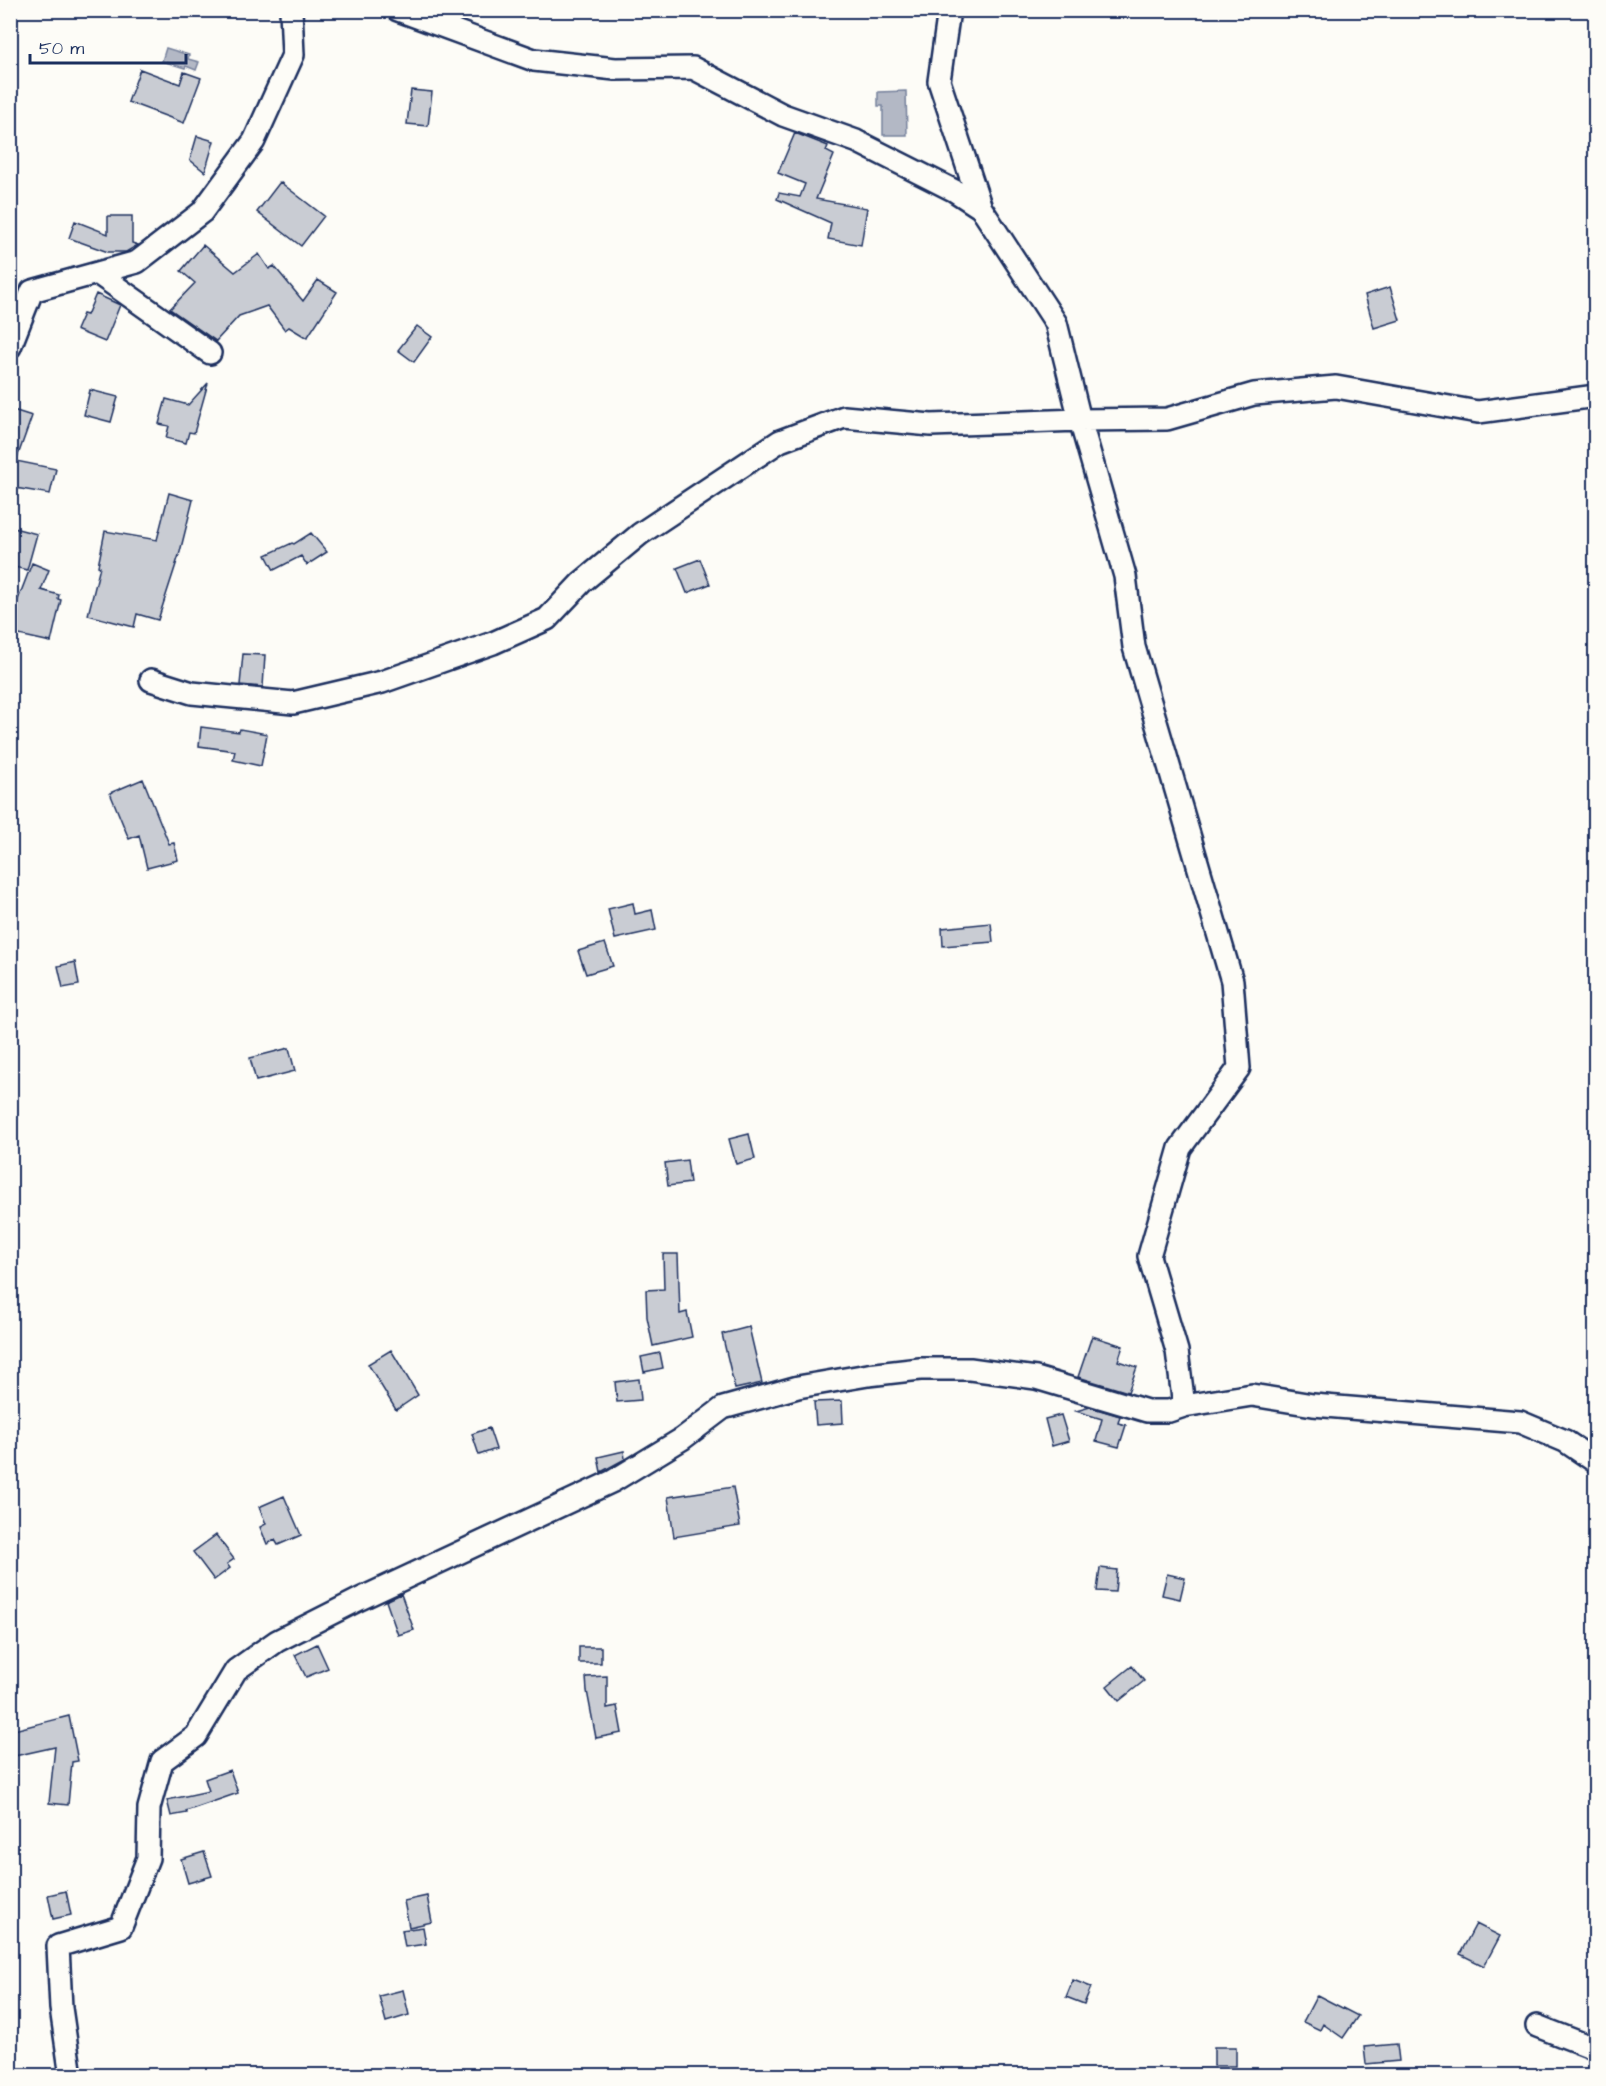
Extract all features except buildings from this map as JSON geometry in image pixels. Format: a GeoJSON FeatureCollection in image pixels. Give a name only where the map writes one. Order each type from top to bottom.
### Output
{"type":"FeatureCollection","features":[{"type":"Feature","properties":{"kind":"street"},"geometry":{"type":"LineString","coordinates":[[10,347],[32,291],[137,262],[202,212],[254,141],[293,55],[291,10]]}},
{"type":"Feature","properties":{"kind":"street"},"geometry":{"type":"LineString","coordinates":[[398,10],[534,60],[615,69],[693,68],[783,115],[856,141],[955,191],[981,208]]}},
{"type":"Feature","properties":{"kind":"street"},"geometry":{"type":"LineString","coordinates":[[949,10],[939,81],[981,208],[1056,323],[1080,420],[1125,576],[1134,647],[1232,981],[1239,1068],[1180,1148],[1149,1256],[1177,1351],[1184,1406]]}},
{"type":"Feature","properties":{"kind":"street"},"geometry":{"type":"LineString","coordinates":[[97,273],[210,353]]}},
{"type":"Feature","properties":{"kind":"street"},"geometry":{"type":"LineString","coordinates":[[151,680],[192,693],[293,703],[382,682],[493,643],[548,619],[582,582],[640,534],[780,441],[844,417],[931,425],[1167,419],[1254,394],[1336,387],[1478,412],[1596,396]]}},
{"type":"Feature","properties":{"kind":"street"},"geometry":{"type":"LineString","coordinates":[[71,2076],[62,2008],[58,1946],[121,1927],[148,1858],[149,1808],[162,1761],[196,1736],[236,1670],[276,1641],[614,1480],[682,1439],[723,1408],[798,1387],[868,1375],[909,1370],[970,1369],[1036,1378],[1147,1411],[1169,1411],[1184,1406],[1252,1395],[1313,1405],[1521,1422],[1565,1441],[1596,1462]]}},
{"type":"Feature","properties":{"kind":"street"},"geometry":{"type":"LineString","coordinates":[[1537,2026],[1596,2049]]}},
{"type":"Feature","properties":{"kind":"shaded area"},"geometry":{"type":"Polygon","coordinates":[[[166,48],[189,55],[188,59],[199,62],[196,70],[162,61],[166,48]]]}},
{"type":"Feature","properties":{"kind":"shaded area"},"geometry":{"type":"Polygon","coordinates":[[[906,91],[907,135],[883,135],[883,106],[878,106],[878,92],[906,91]]]}}]}
